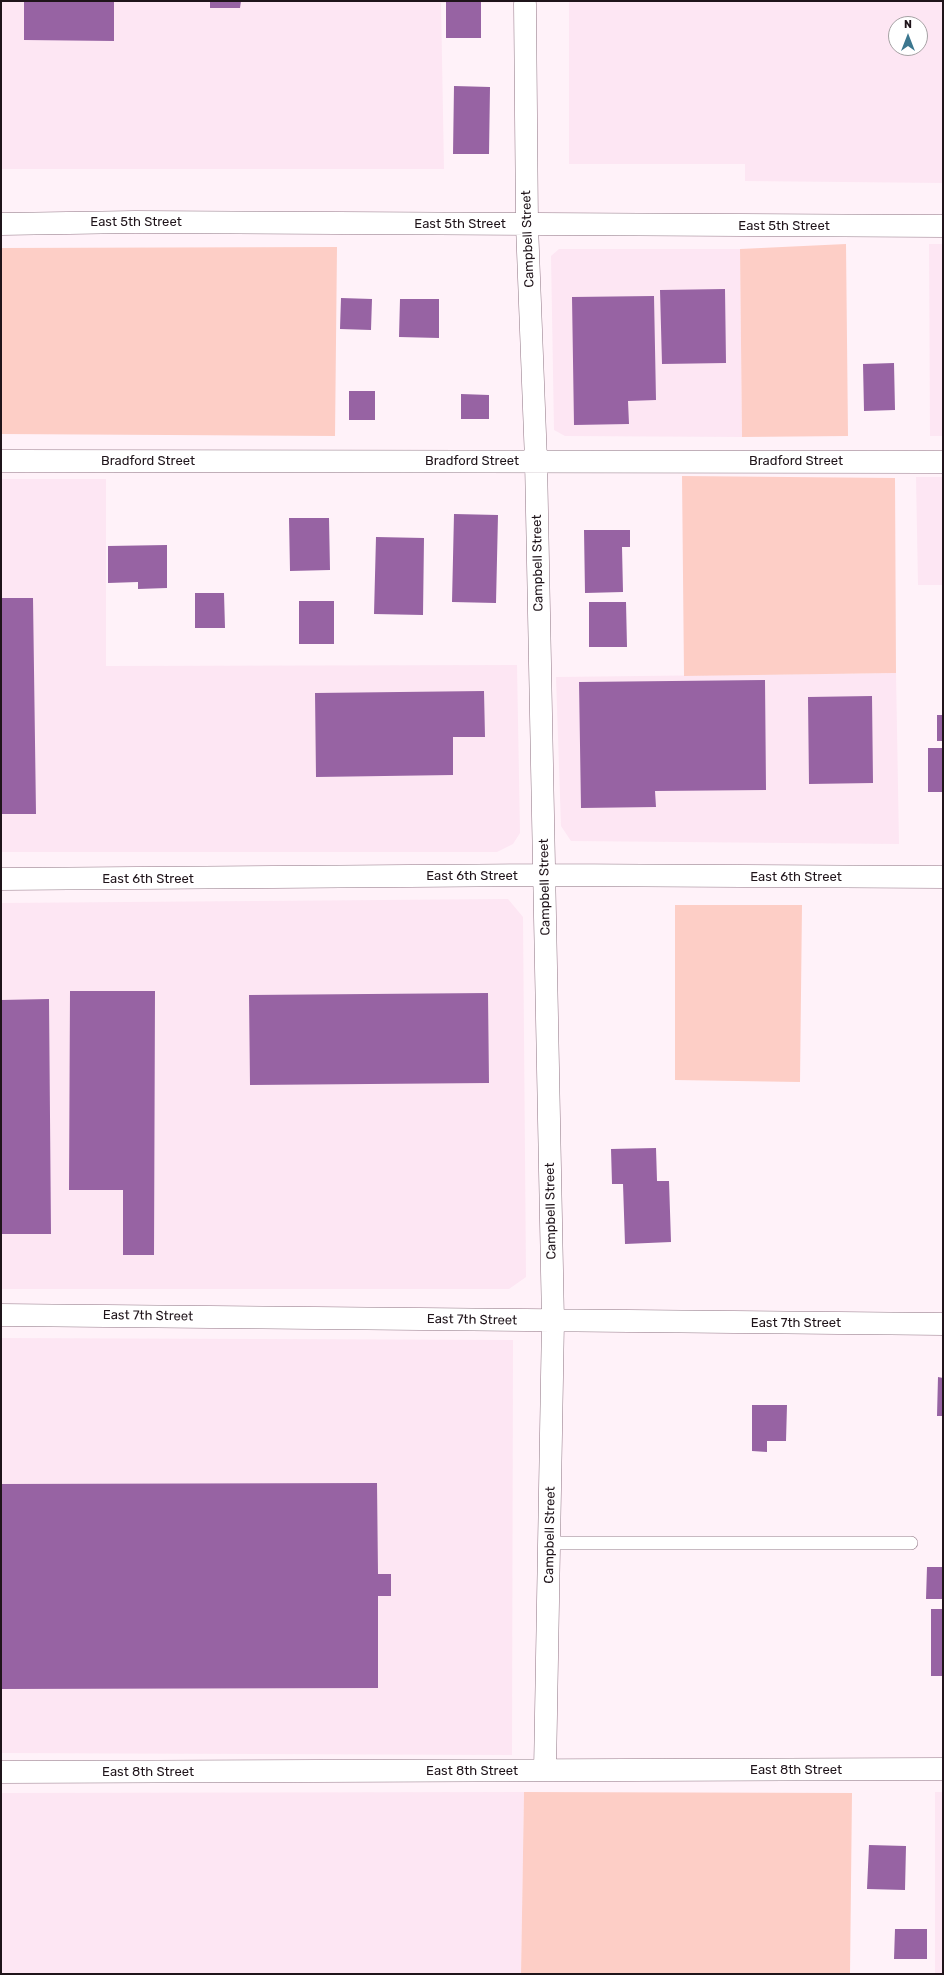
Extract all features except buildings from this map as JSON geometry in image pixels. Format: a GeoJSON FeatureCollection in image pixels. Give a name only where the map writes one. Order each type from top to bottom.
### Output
{"type":"FeatureCollection","features":[{"type":"Feature","properties":{"kind":"street","name":"Campbell Street"},"geometry":{"type":"LineString","coordinates":[[525,4],[527,225],[536,460],[553,1321],[545,1770]]}},
{"type":"Feature","properties":{"kind":"street","name":"East 5th Street"},"geometry":{"type":"LineString","coordinates":[[1,224],[143,222],[943,226]]}},
{"type":"Feature","properties":{"kind":"street","name":"Bradford Street"},"geometry":{"type":"LineString","coordinates":[[1,461],[536,460],[943,462]]}},
{"type":"Feature","properties":{"kind":"street","name":"East 6th Street"},"geometry":{"type":"LineString","coordinates":[[1,879],[544,875],[943,878]]}},
{"type":"Feature","properties":{"kind":"street","name":"East 7th Street"},"geometry":{"type":"LineString","coordinates":[[1,1315],[943,1324]]}},
{"type":"Feature","properties":{"kind":"street","name":"East 8th Street"},"geometry":{"type":"LineString","coordinates":[[1,1772],[943,1769]]}},
{"type":"Feature","properties":{"kind":"lane"},"geometry":{"type":"LineString","coordinates":[[550,1543],[911,1543]]}},
{"type":"Feature","properties":{"kind":"shaded area"},"geometry":{"type":"Polygon","coordinates":[[[1,1],[943,1],[943,183],[745,181],[745,164],[569,164],[569,2],[441,3],[444,169],[1,169],[1,1]]]}},
{"type":"Feature","properties":{"kind":"shaded area"},"geometry":{"type":"Polygon","coordinates":[[[846,244],[848,436],[742,437],[740,249],[846,244]]]}},
{"type":"Feature","properties":{"kind":"shaded area"},"geometry":{"type":"Polygon","coordinates":[[[929,244],[943,244],[943,436],[930,436],[929,244]]]}},
{"type":"Feature","properties":{"kind":"shaded area"},"geometry":{"type":"Polygon","coordinates":[[[337,247],[335,436],[1,434],[1,248],[337,247]]]}},
{"type":"Feature","properties":{"kind":"shaded area"},"geometry":{"type":"Polygon","coordinates":[[[559,249],[740,249],[742,437],[565,436],[554,430],[551,256],[559,249]]]}},
{"type":"Feature","properties":{"kind":"shaded area"},"geometry":{"type":"Polygon","coordinates":[[[682,476],[895,478],[896,673],[684,676],[682,476]]]}},
{"type":"Feature","properties":{"kind":"shaded area"},"geometry":{"type":"Polygon","coordinates":[[[916,477],[943,477],[943,585],[918,585],[916,477]]]}},
{"type":"Feature","properties":{"kind":"shaded area"},"geometry":{"type":"Polygon","coordinates":[[[1,479],[106,479],[106,666],[517,665],[520,833],[513,844],[497,852],[1,852],[1,479]]]}},
{"type":"Feature","properties":{"kind":"shaded area"},"geometry":{"type":"Polygon","coordinates":[[[896,673],[899,844],[571,841],[561,826],[556,677],[896,673]]]}},
{"type":"Feature","properties":{"kind":"shaded area"},"geometry":{"type":"Polygon","coordinates":[[[508,899],[523,917],[526,1277],[509,1289],[1,1289],[1,903],[508,899]]]}},
{"type":"Feature","properties":{"kind":"shaded area"},"geometry":{"type":"Polygon","coordinates":[[[675,905],[802,905],[800,1082],[675,1080],[675,905]]]}},
{"type":"Feature","properties":{"kind":"shaded area"},"geometry":{"type":"Polygon","coordinates":[[[1,1338],[513,1340],[512,1755],[1,1753],[1,1338]]]}},
{"type":"Feature","properties":{"kind":"shaded area"},"geometry":{"type":"Polygon","coordinates":[[[524,1792],[521,1974],[1,1974],[1,1793],[524,1792]]]}},
{"type":"Feature","properties":{"kind":"shaded area"},"geometry":{"type":"Polygon","coordinates":[[[524,1792],[852,1793],[850,1974],[521,1974],[524,1792]]]}},
{"type":"Feature","properties":{"kind":"shaded area"},"geometry":{"type":"Polygon","coordinates":[[[935,1792],[943,1792],[943,1974],[935,1974],[935,1792]]]}}]}
